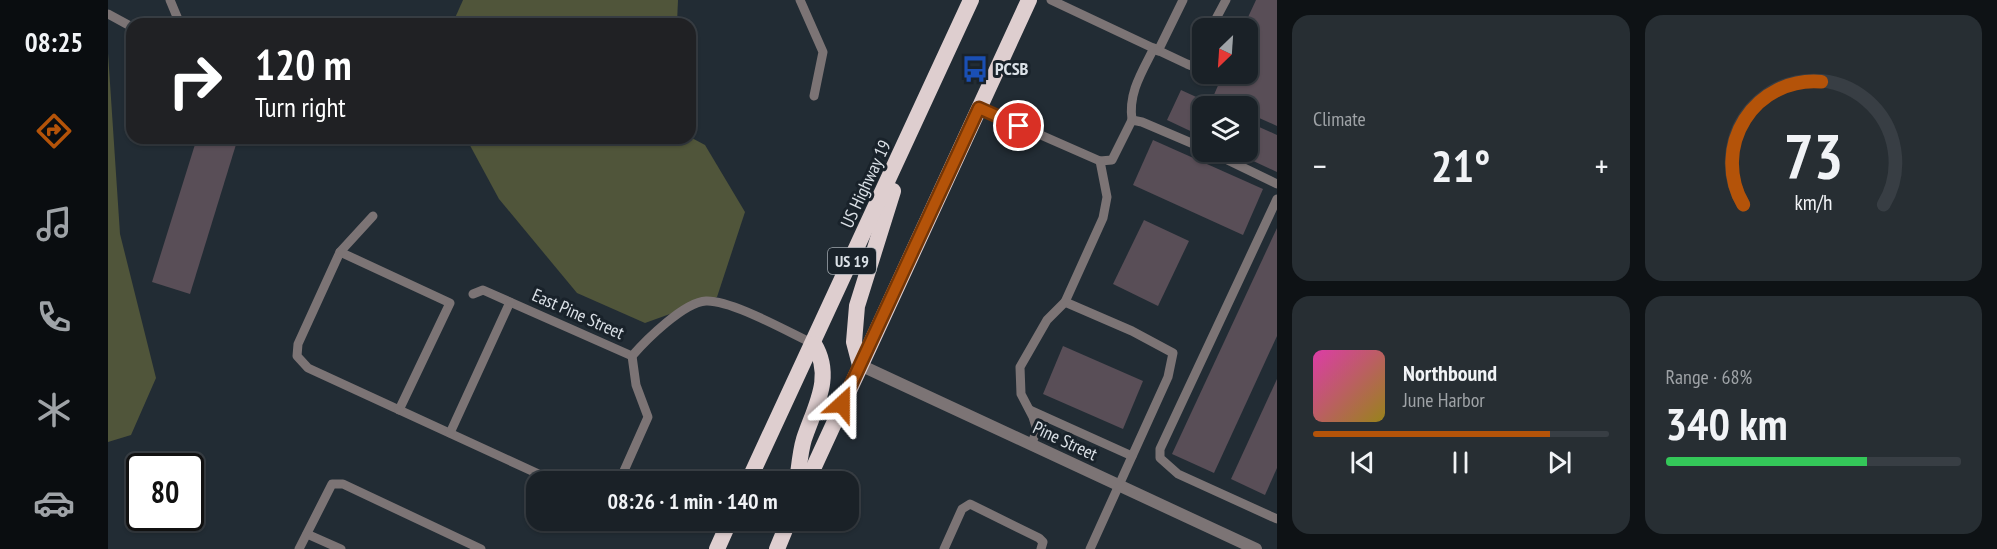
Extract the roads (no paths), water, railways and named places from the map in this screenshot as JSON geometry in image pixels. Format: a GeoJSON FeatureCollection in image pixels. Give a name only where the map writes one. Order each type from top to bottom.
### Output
{"type":"FeatureCollection","features":[{"type":"Feature","properties":{"kind":"highway","name":"US Highway 19"},"geometry":{"type":"LineString","coordinates":[[753,471],[814,344],[971,0]]}},
{"type":"Feature","properties":{"kind":"highway","name":"US 19"},"geometry":{"type":"LineString","coordinates":[[812,471],[1029,0]]}},
{"type":"Feature","properties":{"kind":"highway"},"geometry":{"type":"LineString","coordinates":[[860,365],[854,342],[857,306],[912,130]]}},
{"type":"Feature","properties":{"kind":"highway"},"geometry":{"type":"LineString","coordinates":[[799,471],[803,442],[823,388],[822,357],[814,344]]}},
{"type":"Feature","properties":{"kind":"highway"},"geometry":{"type":"LineString","coordinates":[[717,549],[725,531]]}},
{"type":"Feature","properties":{"kind":"highway"},"geometry":{"type":"LineString","coordinates":[[777,549],[784,531]]}},
{"type":"Feature","properties":{"kind":"street","name":"Pine Street"},"geometry":{"type":"LineString","coordinates":[[860,365],[1256,549]]}},
{"type":"Feature","properties":{"kind":"lane"},"geometry":{"type":"LineString","coordinates":[[170,0],[178,18]]}},
{"type":"Feature","properties":{"kind":"lane"},"geometry":{"type":"LineString","coordinates":[[800,0],[823,52],[814,96]]}},
{"type":"Feature","properties":{"kind":"lane"},"geometry":{"type":"LineString","coordinates":[[1051,0],[1192,66]]}},
{"type":"Feature","properties":{"kind":"lane"},"geometry":{"type":"LineString","coordinates":[[979,108],[1100,161],[1112,160],[1132,120],[1129,104],[1134,87],[1184,0]]}},
{"type":"Feature","properties":{"kind":"lane"},"geometry":{"type":"LineString","coordinates":[[1216,18],[1226,0]]}},
{"type":"Feature","properties":{"kind":"lane"},"geometry":{"type":"LineString","coordinates":[[108,14],[126,24]]}},
{"type":"Feature","properties":{"kind":"lane"},"geometry":{"type":"LineString","coordinates":[[1132,120],[1192,143]]}},
{"type":"Feature","properties":{"kind":"lane"},"geometry":{"type":"LineString","coordinates":[[1031,445],[1037,430],[1021,394],[1020,367],[1047,320],[1065,302],[1103,218],[1107,197],[1100,161]]}},
{"type":"Feature","properties":{"kind":"lane"},"geometry":{"type":"LineString","coordinates":[[1232,162],[1277,184]]}},
{"type":"Feature","properties":{"kind":"lane"},"geometry":{"type":"LineString","coordinates":[[1277,199],[1160,449],[1160,458],[1178,474],[1277,519]]}},
{"type":"Feature","properties":{"kind":"lane"},"geometry":{"type":"LineString","coordinates":[[373,216],[340,252],[298,344],[297,356],[308,368],[532,471]]}},
{"type":"Feature","properties":{"kind":"lane"},"geometry":{"type":"LineString","coordinates":[[340,252],[452,302],[399,410]]}},
{"type":"Feature","properties":{"kind":"lane","name":"East Pine Street"},"geometry":{"type":"LineString","coordinates":[[473,294],[483,290],[632,356],[669,321],[704,301],[725,304],[814,344]]}},
{"type":"Feature","properties":{"kind":"lane"},"geometry":{"type":"LineString","coordinates":[[450,433],[510,302]]}},
{"type":"Feature","properties":{"kind":"lane"},"geometry":{"type":"LineString","coordinates":[[1065,302],[1132,331],[1173,353],[1168,377],[1090,549]]}},
{"type":"Feature","properties":{"kind":"lane"},"geometry":{"type":"LineString","coordinates":[[624,471],[648,417],[636,385],[632,356]]}},
{"type":"Feature","properties":{"kind":"lane"},"geometry":{"type":"LineString","coordinates":[[1030,410],[1132,456]]}},
{"type":"Feature","properties":{"kind":"lane"},"geometry":{"type":"LineString","coordinates":[[299,549],[332,484],[344,484],[481,549]]}},
{"type":"Feature","properties":{"kind":"lane"},"geometry":{"type":"LineString","coordinates":[[945,549],[962,509],[970,504],[1039,538],[1043,542],[1041,549]]}},
{"type":"Feature","properties":{"kind":"lane"},"geometry":{"type":"LineString","coordinates":[[306,534],[341,549]]}},
{"type":"Feature","properties":{"kind":"place","name":"PCSB"},"geometry":{"type":"Point","coordinates":[975,69]}}]}
